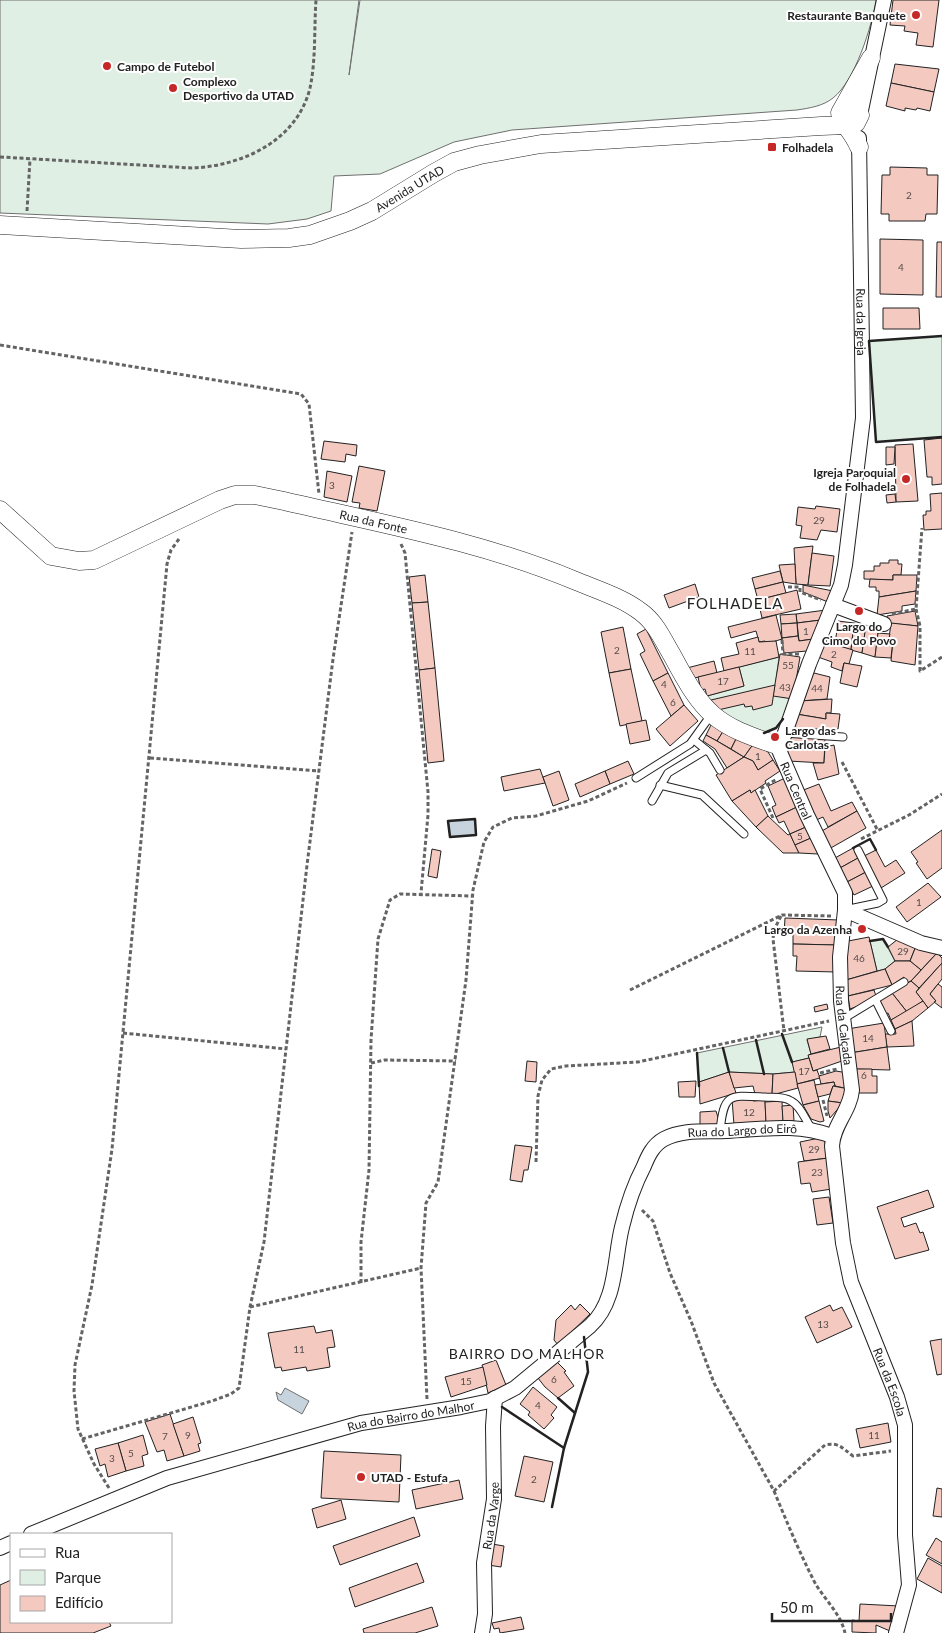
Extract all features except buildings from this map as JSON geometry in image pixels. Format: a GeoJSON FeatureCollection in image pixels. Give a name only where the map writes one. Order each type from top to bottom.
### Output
{"type":"FeatureCollection","features":[{"type":"Feature","properties":{"kind":"street"},"geometry":{"type":"LineString","coordinates":[[859,147],[854,133],[852,117],[872,58],[884,0]]}},
{"type":"Feature","properties":{"kind":"street","name":"Avenida UTAD"},"geometry":{"type":"LineString","coordinates":[[0,225],[241,239],[289,238],[310,235],[350,221],[372,211],[454,162],[480,155],[541,144],[821,126],[852,117]]}},
{"type":"Feature","properties":{"kind":"street","name":"Rua da Igreja"},"geometry":{"type":"LineString","coordinates":[[833,605],[844,572],[863,418],[859,147]]}},
{"type":"Feature","properties":{"kind":"street","name":"Rua da Fonte"},"geometry":{"type":"LineString","coordinates":[[0,510],[45,552],[64,559],[79,561],[94,560],[110,554],[180,518],[236,495],[255,495],[472,544],[514,557],[594,589],[634,608],[647,617],[658,630],[691,692],[711,715]]}},
{"type":"Feature","properties":{"kind":"street"},"geometry":{"type":"LineString","coordinates":[[711,715],[744,733],[782,739],[818,640],[833,605],[884,624]]}},
{"type":"Feature","properties":{"kind":"street","name":"Rua Central"},"geometry":{"type":"LineString","coordinates":[[782,739],[780,754],[842,888],[845,913]]}},
{"type":"Feature","properties":{"kind":"street"},"geometry":{"type":"LineString","coordinates":[[845,913],[940,949]]}},
{"type":"Feature","properties":{"kind":"street","name":"Rua da Calçada"},"geometry":{"type":"LineString","coordinates":[[832,1136],[848,1104],[852,1090],[842,1019],[840,957],[845,913]]}},
{"type":"Feature","properties":{"kind":"street","name":"Rua do Largo do Eirô"},"geometry":{"type":"LineString","coordinates":[[654,1147],[662,1140],[684,1132],[812,1128],[832,1136]]}},
{"type":"Feature","properties":{"kind":"street","name":"Rua da Escola"},"geometry":{"type":"LineString","coordinates":[[832,1136],[848,1270],[903,1412],[906,1448],[905,1535],[909,1585],[907,1601],[896,1633]]}},
{"type":"Feature","properties":{"kind":"street","name":"Rua do Bairro do Malhor"},"geometry":{"type":"LineString","coordinates":[[33,1533],[167,1478],[236,1457],[362,1423],[461,1407],[495,1398],[515,1388],[601,1315],[608,1298],[628,1205],[636,1181],[654,1147]]}},
{"type":"Feature","properties":{"kind":"street","name":"Rua da Varge"},"geometry":{"type":"LineString","coordinates":[[482,1633],[485,1614],[484,1563],[494,1499],[493,1426],[495,1398]]}},
{"type":"Feature","properties":{"kind":"lane"},"geometry":{"type":"LineString","coordinates":[[636,778],[678,754],[694,740],[711,715]]}},
{"type":"Feature","properties":{"kind":"lane"},"geometry":{"type":"LineString","coordinates":[[782,739],[843,737]]}},
{"type":"Feature","properties":{"kind":"lane"},"geometry":{"type":"LineString","coordinates":[[694,740],[706,750],[720,770]]}},
{"type":"Feature","properties":{"kind":"lane"},"geometry":{"type":"LineString","coordinates":[[652,801],[668,773],[706,750]]}},
{"type":"Feature","properties":{"kind":"lane"},"geometry":{"type":"LineString","coordinates":[[660,785],[702,796],[744,834]]}},
{"type":"Feature","properties":{"kind":"lane"},"geometry":{"type":"LineString","coordinates":[[845,913],[883,900],[858,850]]}},
{"type":"Feature","properties":{"kind":"lane"},"geometry":{"type":"LineString","coordinates":[[842,1019],[876,1001],[904,982]]}},
{"type":"Feature","properties":{"kind":"lane"},"geometry":{"type":"LineString","coordinates":[[876,1001],[891,1031]]}},
{"type":"Feature","properties":{"kind":"lane"},"geometry":{"type":"LineString","coordinates":[[720,1131],[723,1108],[726,1102],[736,1096],[791,1100],[812,1128]]}},
{"type":"Feature","properties":{"kind":"path"},"geometry":{"type":"LineString","coordinates":[[0,157],[211,167],[233,162],[267,146],[285,132],[296,120],[310,88],[316,0]]}},
{"type":"Feature","properties":{"kind":"path"},"geometry":{"type":"LineString","coordinates":[[26,227],[30,159]]}},
{"type":"Feature","properties":{"kind":"path"},"geometry":{"type":"LineString","coordinates":[[0,345],[301,394],[309,404],[321,509]]}},
{"type":"Feature","properties":{"kind":"path"},"geometry":{"type":"LineString","coordinates":[[922,528],[916,609],[920,626],[920,671],[942,657]]}},
{"type":"Feature","properties":{"kind":"path"},"geometry":{"type":"LineString","coordinates":[[343,529],[359,532]]}},
{"type":"Feature","properties":{"kind":"path"},"geometry":{"type":"LineString","coordinates":[[82,1438],[212,1401],[231,1394],[239,1388],[250,1307],[264,1242],[319,771],[346,565],[353,531]]}},
{"type":"Feature","properties":{"kind":"path"},"geometry":{"type":"LineString","coordinates":[[116,1499],[94,1464],[82,1438],[76,1414],[75,1365],[92,1285],[119,1085],[167,564],[171,550],[183,535]]}},
{"type":"Feature","properties":{"kind":"path"},"geometry":{"type":"LineString","coordinates":[[397,541],[405,553],[428,792],[428,815],[421,893]]}},
{"type":"Feature","properties":{"kind":"path"},"geometry":{"type":"LineString","coordinates":[[788,587],[800,587],[800,592],[833,605]]}},
{"type":"Feature","properties":{"kind":"path"},"geometry":{"type":"LineString","coordinates":[[870,618],[916,609]]}},
{"type":"Feature","properties":{"kind":"path"},"geometry":{"type":"LineString","coordinates":[[782,640],[783,654],[813,654]]}},
{"type":"Feature","properties":{"kind":"path"},"geometry":{"type":"LineString","coordinates":[[150,758],[319,771]]}},
{"type":"Feature","properties":{"kind":"path"},"geometry":{"type":"LineString","coordinates":[[842,762],[878,831]]}},
{"type":"Feature","properties":{"kind":"path"},"geometry":{"type":"LineString","coordinates":[[773,818],[760,789],[787,772]]}},
{"type":"Feature","properties":{"kind":"path"},"geometry":{"type":"LineString","coordinates":[[427,1412],[421,1268],[426,1203],[438,1182],[466,980],[472,896],[484,842],[494,827],[512,818],[536,816],[588,801],[636,778]]}},
{"type":"Feature","properties":{"kind":"path"},"geometry":{"type":"LineString","coordinates":[[852,843],[878,831],[942,794]]}},
{"type":"Feature","properties":{"kind":"path"},"geometry":{"type":"LineString","coordinates":[[361,1283],[361,1242],[369,1170],[376,956],[384,914],[390,900],[400,894],[421,893],[472,896]]}},
{"type":"Feature","properties":{"kind":"path"},"geometry":{"type":"LineString","coordinates":[[630,990],[782,915],[845,913]]}},
{"type":"Feature","properties":{"kind":"path"},"geometry":{"type":"LineString","coordinates":[[782,915],[773,935],[784,1031]]}},
{"type":"Feature","properties":{"kind":"path"},"geometry":{"type":"LineString","coordinates":[[536,1162],[538,1096],[542,1080],[552,1069],[566,1066],[638,1062],[842,1019]]}},
{"type":"Feature","properties":{"kind":"path"},"geometry":{"type":"LineString","coordinates":[[123,1033],[286,1049]]}},
{"type":"Feature","properties":{"kind":"path"},"geometry":{"type":"LineString","coordinates":[[371,1063],[385,1060],[456,1061]]}},
{"type":"Feature","properties":{"kind":"path"},"geometry":{"type":"LineString","coordinates":[[628,1205],[644,1211],[653,1221],[670,1273],[691,1321],[714,1383],[774,1492],[811,1577],[820,1593],[839,1617],[845,1633]]}},
{"type":"Feature","properties":{"kind":"path"},"geometry":{"type":"LineString","coordinates":[[250,1307],[421,1268]]}},
{"type":"Feature","properties":{"kind":"path"},"geometry":{"type":"LineString","coordinates":[[774,1492],[825,1445],[834,1443],[842,1446],[853,1456],[859,1457],[906,1448]]}},
{"type":"Feature","properties":{"kind":"green space"},"geometry":{"type":"Polygon","coordinates":[[[0,0],[359,0],[349,75],[360,0],[876,0],[871,24],[855,66],[841,90],[829,101],[821,105],[797,110],[512,130],[454,142],[380,174],[334,176],[331,211],[307,219],[268,224],[0,213],[0,0]]]}},
{"type":"Feature","properties":{"kind":"green space"},"geometry":{"type":"Polygon","coordinates":[[[942,336],[942,437],[876,442],[869,341],[942,336]]]}},
{"type":"Feature","properties":{"kind":"green space"},"geometry":{"type":"Polygon","coordinates":[[[779,657],[774,695],[793,699],[787,713],[778,726],[769,731],[759,733],[739,725],[721,711],[707,696],[744,686],[739,667],[779,657]]]}},
{"type":"Feature","properties":{"kind":"green space"},"geometry":{"type":"Polygon","coordinates":[[[883,939],[895,961],[885,969],[877,971],[870,941],[883,939]]]}},
{"type":"Feature","properties":{"kind":"green space"},"geometry":{"type":"Polygon","coordinates":[[[822,1027],[820,1037],[807,1040],[811,1054],[809,1058],[793,1062],[795,1072],[773,1074],[729,1072],[699,1082],[697,1053],[822,1027]]]}},
{"type":"Feature","properties":{"kind":"shaded area"},"geometry":{"type":"Polygon","coordinates":[[[475,819],[476,835],[450,837],[448,821],[475,819]]]}},
{"type":"Feature","properties":{"kind":"shaded area"},"geometry":{"type":"Polygon","coordinates":[[[285,1388],[309,1401],[302,1414],[278,1400],[276,1392],[281,1395],[285,1388]]]}},
{"type":"Feature","properties":{"kind":"wall"},"geometry":{"type":"LineString","coordinates":[[942,336],[869,341],[876,442],[942,437]]}},
{"type":"Feature","properties":{"kind":"wall"},"geometry":{"type":"LineString","coordinates":[[764,733],[776,728],[783,719]]}},
{"type":"Feature","properties":{"kind":"wall"},"geometry":{"type":"LineString","coordinates":[[475,819],[476,835],[450,837],[448,821],[475,819]]}},
{"type":"Feature","properties":{"kind":"wall"},"geometry":{"type":"LineString","coordinates":[[853,848],[870,839],[876,850]]}},
{"type":"Feature","properties":{"kind":"wall"},"geometry":{"type":"LineString","coordinates":[[870,941],[883,939],[888,947]]}},
{"type":"Feature","properties":{"kind":"wall"},"geometry":{"type":"LineString","coordinates":[[782,1034],[792,1062]]}},
{"type":"Feature","properties":{"kind":"wall"},"geometry":{"type":"LineString","coordinates":[[756,1040],[764,1074]]}},
{"type":"Feature","properties":{"kind":"wall"},"geometry":{"type":"LineString","coordinates":[[723,1048],[729,1072]]}},
{"type":"Feature","properties":{"kind":"wall"},"geometry":{"type":"LineString","coordinates":[[697,1053],[699,1086]]}},
{"type":"Feature","properties":{"kind":"wall"},"geometry":{"type":"LineString","coordinates":[[552,1507],[564,1448],[588,1372],[584,1337]]}},
{"type":"Feature","properties":{"kind":"wall"},"geometry":{"type":"LineString","coordinates":[[558,1398],[575,1413]]}},
{"type":"Feature","properties":{"kind":"wall"},"geometry":{"type":"LineString","coordinates":[[502,1407],[564,1448]]}},
{"type":"Feature","properties":{"kind":"place","name":"Restaurante Banquete"},"geometry":{"type":"Point","coordinates":[916,15]}},
{"type":"Feature","properties":{"kind":"place","name":"Campo de Futebol"},"geometry":{"type":"Point","coordinates":[107,66]}},
{"type":"Feature","properties":{"kind":"place","name":"Complexo Desportivo da UTAD"},"geometry":{"type":"Point","coordinates":[173,88]}},
{"type":"Feature","properties":{"kind":"place","name":"Folhadela"},"geometry":{"type":"Point","coordinates":[772,147]}},
{"type":"Feature","properties":{"kind":"place","name":"Igreja Paroquial de Folhadela"},"geometry":{"type":"Point","coordinates":[906,479]}},
{"type":"Feature","properties":{"kind":"place","name":"Largo do Cimo do Povo"},"geometry":{"type":"Point","coordinates":[859,611]}},
{"type":"Feature","properties":{"kind":"place","name":"Largo das Carlotas"},"geometry":{"type":"Point","coordinates":[775,737]}},
{"type":"Feature","properties":{"kind":"place","name":"Largo da Azenha"},"geometry":{"type":"Point","coordinates":[862,929]}},
{"type":"Feature","properties":{"kind":"place","name":"UTAD - Estufa"},"geometry":{"type":"Point","coordinates":[361,1477]}},
{"type":"Feature","properties":{"kind":"district","name":"FOLHADELA"},"geometry":{"type":"Point","coordinates":[735,603]}},
{"type":"Feature","properties":{"kind":"district","name":"BAIRRO DO MALHOR"},"geometry":{"type":"Point","coordinates":[527,1353]}}]}
